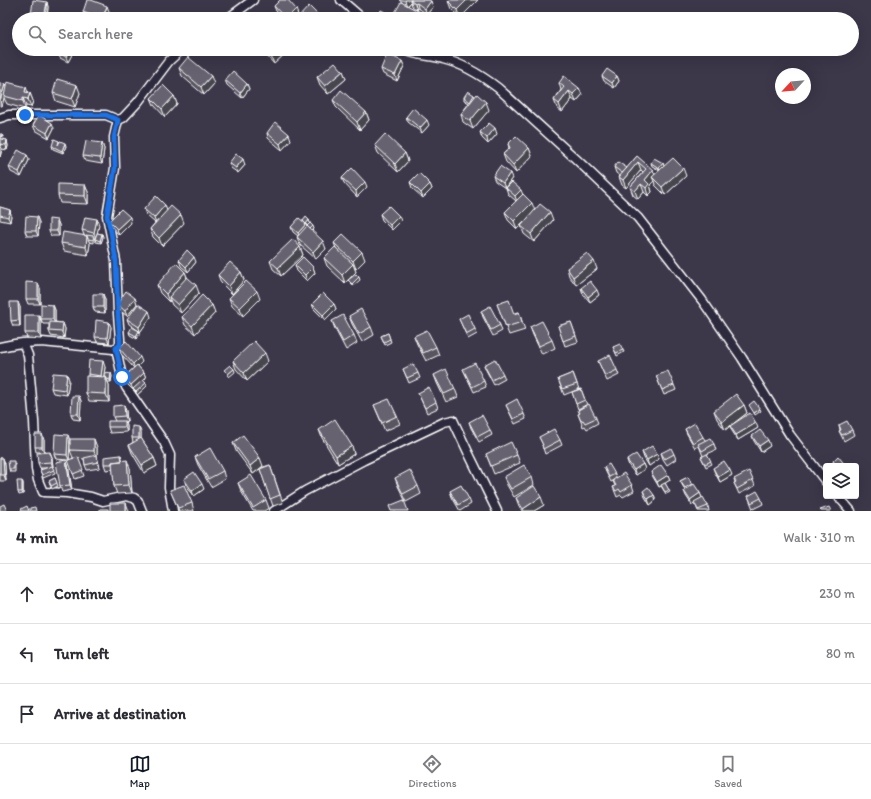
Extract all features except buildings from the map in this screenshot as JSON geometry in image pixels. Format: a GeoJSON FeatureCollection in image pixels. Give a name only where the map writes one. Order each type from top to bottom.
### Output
{"type":"FeatureCollection","features":[{"type":"Feature","properties":{"kind":"street"},"geometry":{"type":"LineString","coordinates":[[237,12],[253,0]]}},
{"type":"Feature","properties":{"kind":"street"},"geometry":{"type":"LineString","coordinates":[[341,0],[355,12]]}},
{"type":"Feature","properties":{"kind":"street"},"geometry":{"type":"LineString","coordinates":[[0,118],[9,115],[106,115],[118,120],[123,118],[138,102],[174,56]]}},
{"type":"Feature","properties":{"kind":"street"},"geometry":{"type":"LineString","coordinates":[[429,56],[442,58],[468,67],[498,88],[638,218],[702,300],[742,358],[790,436],[823,478]]}},
{"type":"Feature","properties":{"kind":"street"},"geometry":{"type":"LineString","coordinates":[[0,348],[15,344],[42,342],[113,349],[120,345],[116,261],[107,216],[115,168],[114,137],[118,120]]}},
{"type":"Feature","properties":{"kind":"street"},"geometry":{"type":"LineString","coordinates":[[23,343],[28,355],[34,421],[36,469],[38,480],[43,492],[67,493],[91,497],[103,501],[126,496],[134,498],[138,501],[142,511]]}},
{"type":"Feature","properties":{"kind":"street"},"geometry":{"type":"LineString","coordinates":[[116,348],[122,377],[126,387],[164,442],[170,455],[169,487],[172,511]]}},
{"type":"Feature","properties":{"kind":"street"},"geometry":{"type":"LineString","coordinates":[[274,511],[305,492],[364,460],[444,422],[453,420],[497,511]]}},
{"type":"Feature","properties":{"kind":"street"},"geometry":{"type":"LineString","coordinates":[[841,499],[851,511]]}},
{"type":"Feature","properties":{"kind":"route"},"geometry":{"type":"LineString","coordinates":[[25,115],[106,115],[118,120],[114,137],[115,168],[107,216],[116,261],[120,345],[116,348],[122,377]]}}]}
